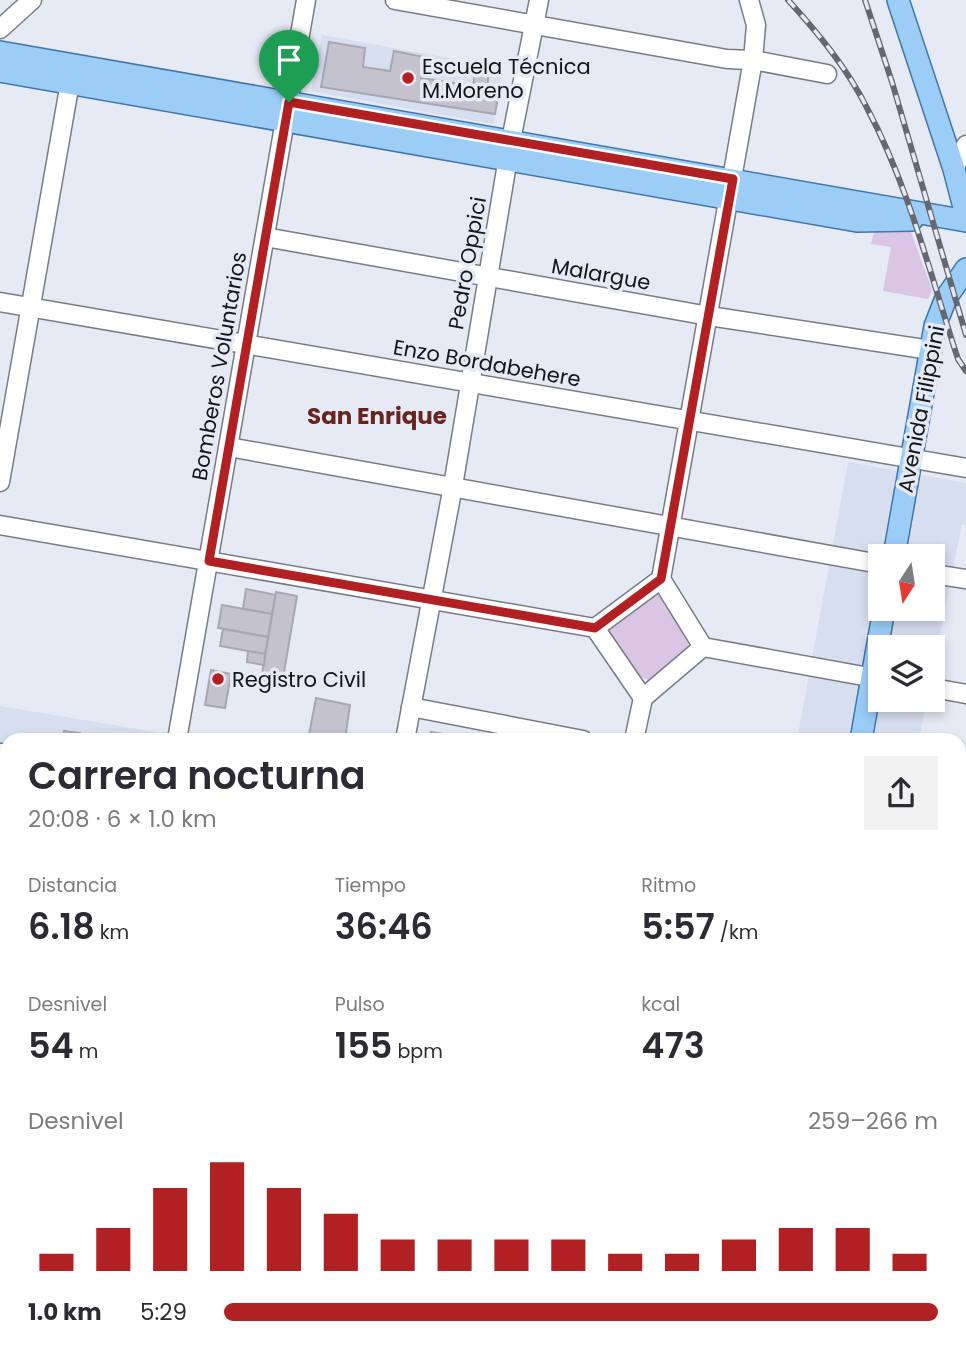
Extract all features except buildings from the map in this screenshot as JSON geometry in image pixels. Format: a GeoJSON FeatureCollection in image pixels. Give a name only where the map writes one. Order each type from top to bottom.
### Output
{"type":"FeatureCollection","features":[{"type":"Feature","properties":{"kind":"main road"},"geometry":{"type":"LineString","coordinates":[[898,0],[954,169],[966,215]]}},
{"type":"Feature","properties":{"kind":"main road"},"geometry":{"type":"LineString","coordinates":[[0,52],[71,74]]}},
{"type":"Feature","properties":{"kind":"main road"},"geometry":{"type":"LineString","coordinates":[[0,71],[71,74],[731,189],[966,221]]}},
{"type":"Feature","properties":{"kind":"main road"},"geometry":{"type":"LineString","coordinates":[[731,189],[857,221],[915,220],[966,230]]}},
{"type":"Feature","properties":{"kind":"main road","name":"Avenida Filippini"},"geometry":{"type":"LineString","coordinates":[[896,544],[930,350],[941,307],[965,266]]}},
{"type":"Feature","properties":{"kind":"main road"},"geometry":{"type":"LineString","coordinates":[[863,733],[868,711]]}},
{"type":"Feature","properties":{"kind":"street"},"geometry":{"type":"LineString","coordinates":[[0,29],[32,0]]}},
{"type":"Feature","properties":{"kind":"street","name":"Bomberos Voluntarios"},"geometry":{"type":"LineString","coordinates":[[178,733],[306,0]]}},
{"type":"Feature","properties":{"kind":"street"},"geometry":{"type":"LineString","coordinates":[[395,0],[827,74]]}},
{"type":"Feature","properties":{"kind":"street","name":"Pedro Oppici"},"geometry":{"type":"LineString","coordinates":[[406,733],[539,0]]}},
{"type":"Feature","properties":{"kind":"street"},"geometry":{"type":"LineString","coordinates":[[595,628],[661,579],[753,60],[756,25],[748,0]]}},
{"type":"Feature","properties":{"kind":"street"},"geometry":{"type":"LineString","coordinates":[[0,482],[71,74]]}},
{"type":"Feature","properties":{"kind":"street"},"geometry":{"type":"LineString","coordinates":[[954,169],[966,145]]}},
{"type":"Feature","properties":{"kind":"street","name":"Malargue"},"geometry":{"type":"LineString","coordinates":[[265,237],[709,316],[930,350]]}},
{"type":"Feature","properties":{"kind":"street","name":"Enzo Bordabehere"},"geometry":{"type":"LineString","coordinates":[[0,302],[966,468]]}},
{"type":"Feature","properties":{"kind":"street"},"geometry":{"type":"LineString","coordinates":[[229,446],[868,562]]}},
{"type":"Feature","properties":{"kind":"street"},"geometry":{"type":"LineString","coordinates":[[0,525],[595,628],[643,698]]}},
{"type":"Feature","properties":{"kind":"street"},"geometry":{"type":"LineString","coordinates":[[945,575],[966,579]]}},
{"type":"Feature","properties":{"kind":"street"},"geometry":{"type":"LineString","coordinates":[[661,579],[703,647],[868,677]]}},
{"type":"Feature","properties":{"kind":"street"},"geometry":{"type":"LineString","coordinates":[[636,733],[643,698],[703,647]]}},
{"type":"Feature","properties":{"kind":"street"},"geometry":{"type":"LineString","coordinates":[[945,690],[966,694]]}},
{"type":"Feature","properties":{"kind":"street"},"geometry":{"type":"LineString","coordinates":[[411,707],[547,733]]}},
{"type":"Feature","properties":{"kind":"shaded area","name":"Escuela Técnica M.Moreno"},"geometry":{"type":"Polygon","coordinates":[[[322,35],[504,68],[493,124],[311,91],[322,35]]]}},
{"type":"Feature","properties":{"kind":"shaded area"},"geometry":{"type":"Polygon","coordinates":[[[910,229],[932,290],[928,299],[883,291],[891,247],[871,244],[874,233],[910,229]]]}},
{"type":"Feature","properties":{"kind":"shaded area"},"geometry":{"type":"Polygon","coordinates":[[[848,462],[966,483],[966,525],[962,524],[945,610],[945,544],[868,544],[868,621],[943,621],[940,635],[868,635],[868,712],[925,712],[920,733],[798,733],[848,462]]]}},
{"type":"Feature","properties":{"kind":"shaded area"},"geometry":{"type":"Polygon","coordinates":[[[661,594],[689,645],[688,651],[651,681],[638,676],[606,636],[608,627],[651,595],[661,594]]]}},
{"type":"Feature","properties":{"kind":"shaded area"},"geometry":{"type":"Polygon","coordinates":[[[0,706],[162,733],[0,733],[0,706]]]}},
{"type":"Feature","properties":{"kind":"railway"},"geometry":{"type":"LineString","coordinates":[[788,0],[841,65],[882,138],[918,231],[958,359],[966,371]]}},
{"type":"Feature","properties":{"kind":"railway"},"geometry":{"type":"LineString","coordinates":[[865,0],[892,82],[966,335]]}},
{"type":"Feature","properties":{"kind":"place","name":"Escuela Técnica M.Moreno"},"geometry":{"type":"Point","coordinates":[408,78]}},
{"type":"Feature","properties":{"kind":"place","name":"Registro Civil"},"geometry":{"type":"Point","coordinates":[218,679]}},
{"type":"Feature","properties":{"kind":"district","name":"San Enrique"},"geometry":{"type":"Point","coordinates":[377,416]}},
{"type":"Feature","properties":{"kind":"route"},"geometry":{"type":"LineString","coordinates":[[289,102],[733,179],[661,579],[595,628],[209,561],[289,102]]}}]}
